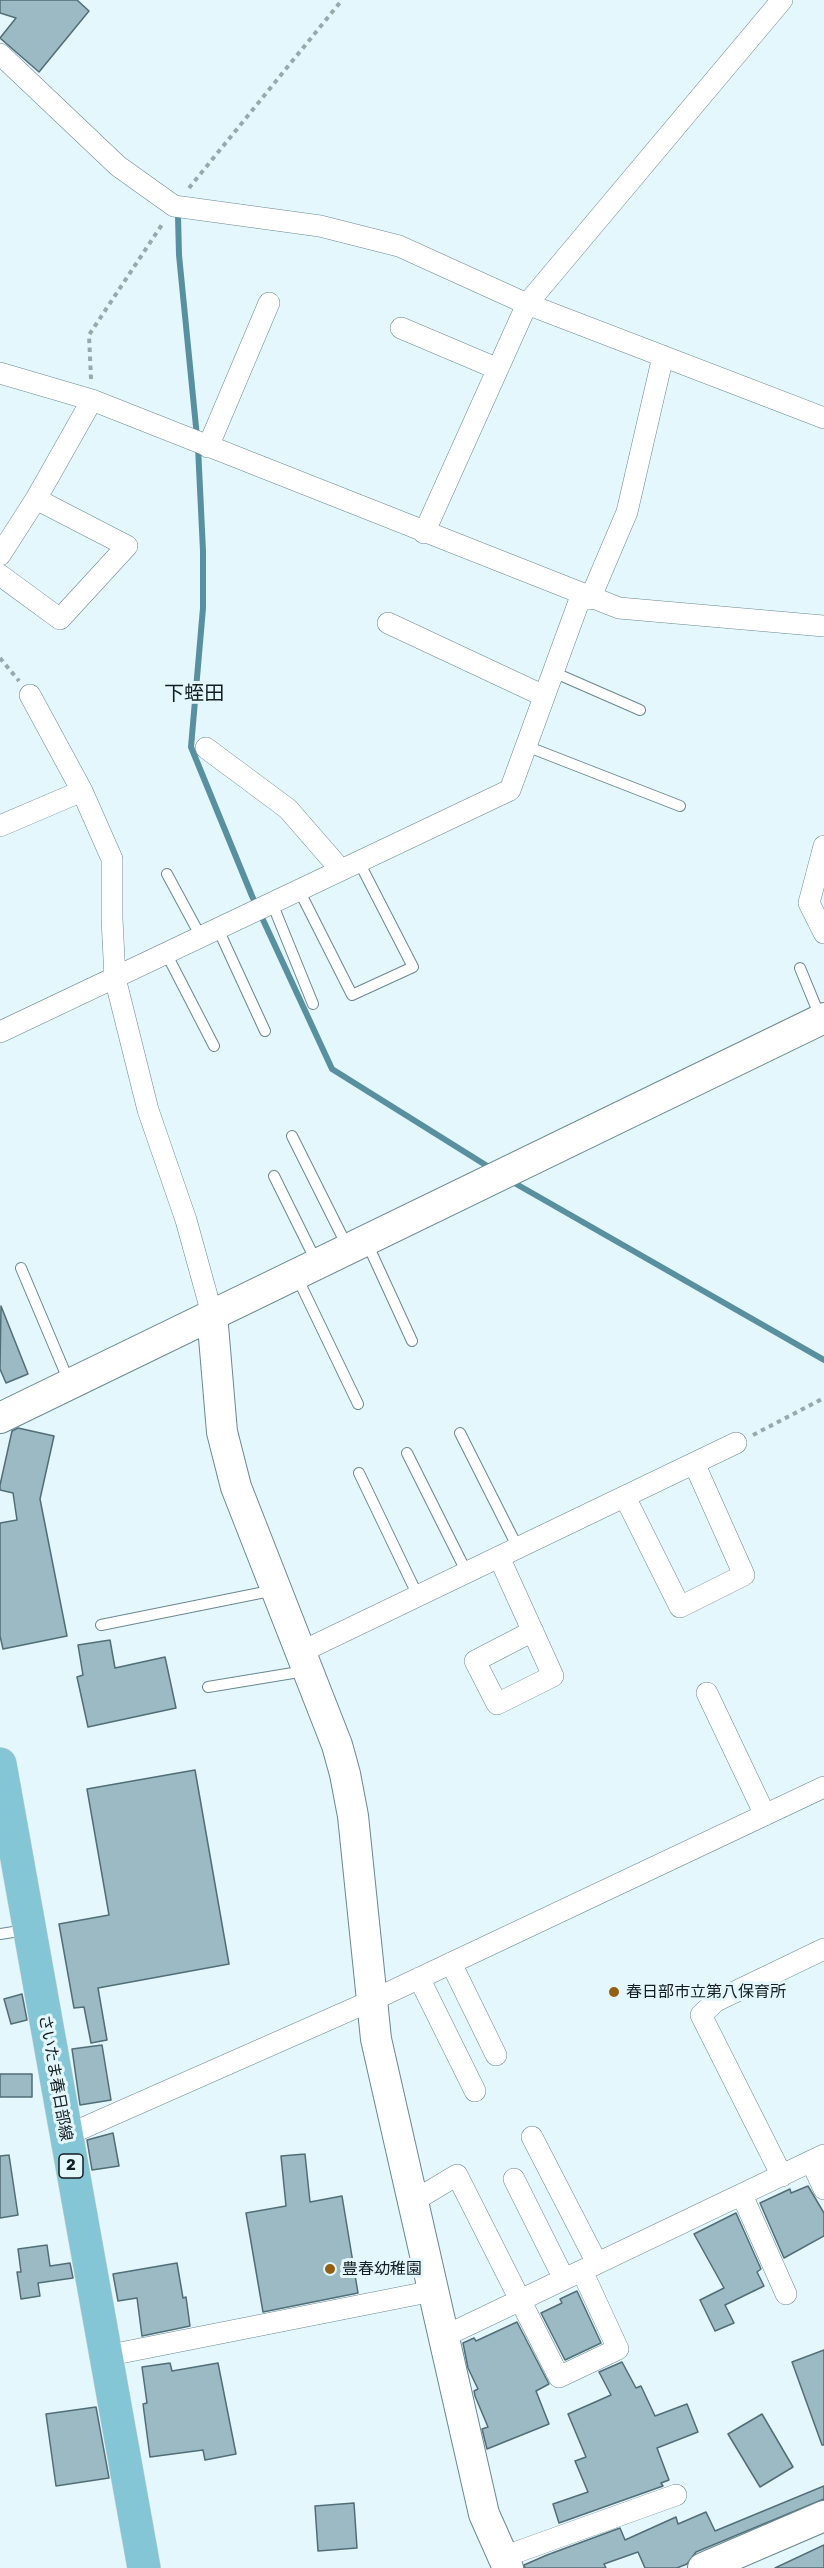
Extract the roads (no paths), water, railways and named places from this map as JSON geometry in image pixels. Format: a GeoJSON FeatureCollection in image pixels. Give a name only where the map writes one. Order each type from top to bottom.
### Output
{"type":"FeatureCollection","features":[{"type":"Feature","properties":{"kind":"main road","name":"さいたま春日部線"},"geometry":{"type":"LineString","coordinates":[[0,1764],[15,1932],[65,2136],[144,2568]]}},
{"type":"Feature","properties":{"kind":"street"},"geometry":{"type":"LineString","coordinates":[[424,533],[527,304],[782,0]]}},
{"type":"Feature","properties":{"kind":"street"},"geometry":{"type":"LineString","coordinates":[[0,54],[118,166],[174,207],[320,226],[399,246],[527,304],[824,418]]}},
{"type":"Feature","properties":{"kind":"street"},"geometry":{"type":"LineString","coordinates":[[208,447],[268,303]]}},
{"type":"Feature","properties":{"kind":"street"},"geometry":{"type":"LineString","coordinates":[[401,328],[498,369]]}},
{"type":"Feature","properties":{"kind":"street"},"geometry":{"type":"LineString","coordinates":[[0,1032],[510,790],[553,672],[627,512],[663,356]]}},
{"type":"Feature","properties":{"kind":"street"},"geometry":{"type":"LineString","coordinates":[[0,373],[92,400],[586,597],[619,608],[824,626]]}},
{"type":"Feature","properties":{"kind":"street"},"geometry":{"type":"LineString","coordinates":[[0,555],[36,499],[92,400]]}},
{"type":"Feature","properties":{"kind":"street"},"geometry":{"type":"LineString","coordinates":[[0,575],[60,619],[127,546],[36,499]]}},
{"type":"Feature","properties":{"kind":"street"},"geometry":{"type":"LineString","coordinates":[[388,623],[544,696]]}},
{"type":"Feature","properties":{"kind":"street"},"geometry":{"type":"LineString","coordinates":[[30,695],[82,791],[112,859],[115,978],[148,1110],[186,1220],[212,1314],[225,1443],[236,1487],[337,1745],[349,1795],[376,2039],[484,2514],[505,2562],[676,2495]]}},
{"type":"Feature","properties":{"kind":"street"},"geometry":{"type":"LineString","coordinates":[[206,748],[288,809],[350,866]]}},
{"type":"Feature","properties":{"kind":"street"},"geometry":{"type":"LineString","coordinates":[[0,826],[82,791]]}},
{"type":"Feature","properties":{"kind":"street"},"geometry":{"type":"LineString","coordinates":[[824,846],[809,903],[824,933]]}},
{"type":"Feature","properties":{"kind":"street"},"geometry":{"type":"LineString","coordinates":[[0,1418],[823,1020]]}},
{"type":"Feature","properties":{"kind":"street"},"geometry":{"type":"LineString","coordinates":[[305,1661],[418,1596],[736,1443]]}},
{"type":"Feature","properties":{"kind":"street"},"geometry":{"type":"LineString","coordinates":[[624,1497],[680,1607],[744,1575],[694,1463]]}},
{"type":"Feature","properties":{"kind":"street"},"geometry":{"type":"LineString","coordinates":[[499,1557],[533,1631]]}},
{"type":"Feature","properties":{"kind":"street"},"geometry":{"type":"LineString","coordinates":[[707,1693],[765,1815]]}},
{"type":"Feature","properties":{"kind":"street"},"geometry":{"type":"LineString","coordinates":[[65,2136],[373,2000],[824,1787]]}},
{"type":"Feature","properties":{"kind":"street"},"geometry":{"type":"LineString","coordinates":[[782,2176],[701,2015],[716,2001],[824,1949]]}},
{"type":"Feature","properties":{"kind":"street"},"geometry":{"type":"LineString","coordinates":[[451,1963],[496,2055]]}},
{"type":"Feature","properties":{"kind":"street"},"geometry":{"type":"LineString","coordinates":[[419,1978],[475,2091]]}},
{"type":"Feature","properties":{"kind":"street"},"geometry":{"type":"LineString","coordinates":[[412,2202],[456,2175],[521,2300],[524,2313],[559,2377],[618,2349],[581,2271],[532,2138]]}},
{"type":"Feature","properties":{"kind":"street"},"geometry":{"type":"LineString","coordinates":[[443,2337],[818,2158],[824,2189]]}},
{"type":"Feature","properties":{"kind":"street"},"geometry":{"type":"LineString","coordinates":[[514,2179],[581,2271]]}},
{"type":"Feature","properties":{"kind":"street"},"geometry":{"type":"LineString","coordinates":[[742,2195],[786,2294]]}},
{"type":"Feature","properties":{"kind":"street"},"geometry":{"type":"LineString","coordinates":[[105,2356],[433,2291]]}},
{"type":"Feature","properties":{"kind":"street"},"geometry":{"type":"LineString","coordinates":[[715,2566],[824,2516]]}},
{"type":"Feature","properties":{"kind":"lane"},"geometry":{"type":"LineString","coordinates":[[553,672],[640,710]]}},
{"type":"Feature","properties":{"kind":"lane"},"geometry":{"type":"LineString","coordinates":[[526,746],[680,806]]}},
{"type":"Feature","properties":{"kind":"lane"},"geometry":{"type":"LineString","coordinates":[[299,890],[352,995],[413,967],[350,866]]}},
{"type":"Feature","properties":{"kind":"lane"},"geometry":{"type":"LineString","coordinates":[[167,874],[210,933],[265,1031]]}},
{"type":"Feature","properties":{"kind":"lane"},"geometry":{"type":"LineString","coordinates":[[272,903],[313,1004]]}},
{"type":"Feature","properties":{"kind":"lane"},"geometry":{"type":"LineString","coordinates":[[166,953],[214,1046]]}},
{"type":"Feature","properties":{"kind":"lane"},"geometry":{"type":"LineString","coordinates":[[800,968],[823,1020]]}},
{"type":"Feature","properties":{"kind":"lane"},"geometry":{"type":"LineString","coordinates":[[292,1136],[412,1341]]}},
{"type":"Feature","properties":{"kind":"lane"},"geometry":{"type":"LineString","coordinates":[[274,1176],[306,1269],[358,1404]]}},
{"type":"Feature","properties":{"kind":"lane"},"geometry":{"type":"LineString","coordinates":[[21,1268],[70,1384]]}},
{"type":"Feature","properties":{"kind":"lane"},"geometry":{"type":"LineString","coordinates":[[460,1433],[518,1548]]}},
{"type":"Feature","properties":{"kind":"lane"},"geometry":{"type":"LineString","coordinates":[[406,1453],[466,1573]]}},
{"type":"Feature","properties":{"kind":"lane"},"geometry":{"type":"LineString","coordinates":[[359,1473],[418,1596]]}},
{"type":"Feature","properties":{"kind":"lane"},"geometry":{"type":"LineString","coordinates":[[101,1625],[276,1590]]}},
{"type":"Feature","properties":{"kind":"lane"},"geometry":{"type":"LineString","coordinates":[[208,1688],[305,1661]]}},
{"type":"Feature","properties":{"kind":"waterway"},"geometry":{"type":"LineString","coordinates":[[178,216],[179,255],[197,437]]}},
{"type":"Feature","properties":{"kind":"waterway"},"geometry":{"type":"LineString","coordinates":[[198,447],[203,608],[191,747],[252,896],[332,1069],[492,1169]]}},
{"type":"Feature","properties":{"kind":"waterway"},"geometry":{"type":"LineString","coordinates":[[511,1181],[824,1360]]}},
{"type":"Feature","properties":{"kind":"place","name":"春日部市立第八保育所"},"geometry":{"type":"Point","coordinates":[614,1992]}},
{"type":"Feature","properties":{"kind":"place","name":"豊春幼稚園"},"geometry":{"type":"Point","coordinates":[330,2269]}},
{"type":"Feature","properties":{"kind":"district","name":"下蛭田"},"geometry":{"type":"Point","coordinates":[194,694]}}]}
